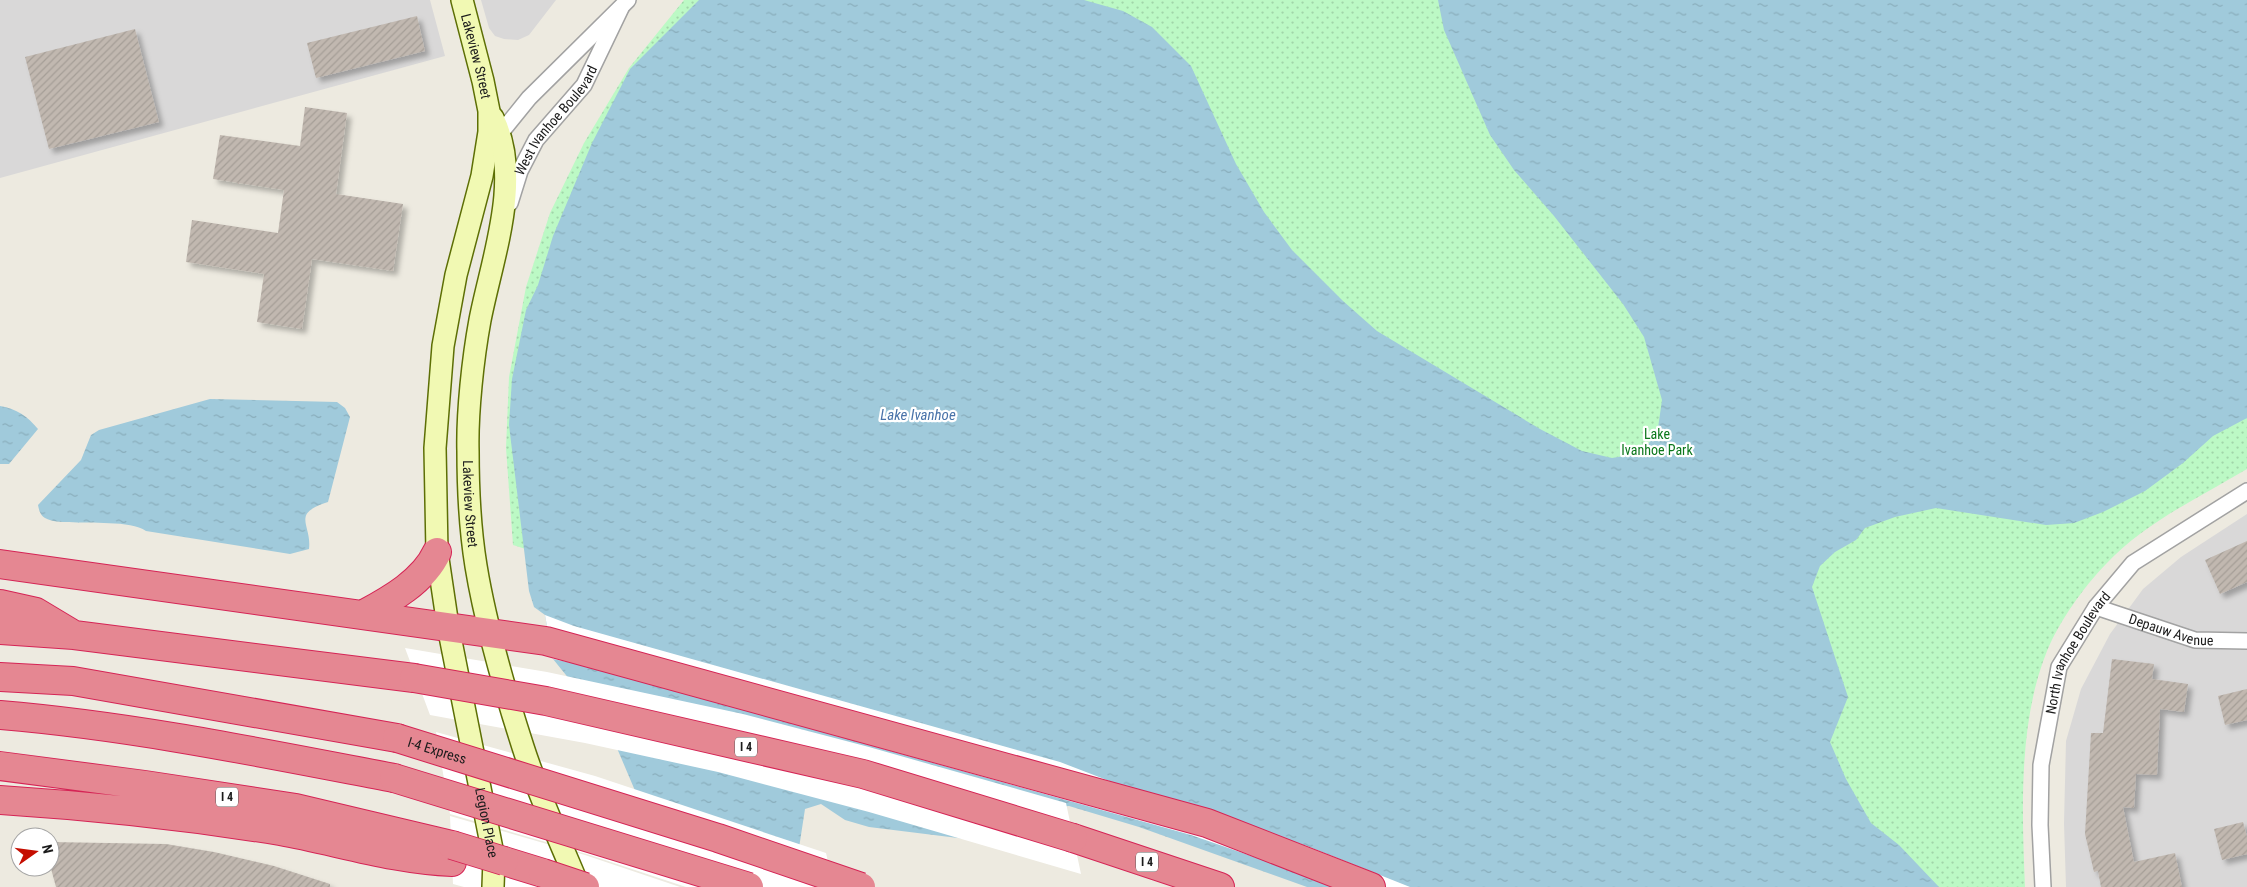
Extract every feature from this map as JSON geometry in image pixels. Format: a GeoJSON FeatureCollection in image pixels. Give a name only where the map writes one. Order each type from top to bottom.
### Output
{"type":"FeatureCollection","features":[{"type":"Feature","properties":{"kind":"highway"},"geometry":{"type":"LineString","coordinates":[[364,614],[386,602],[415,580],[431,564],[437,552]]}},
{"type":"Feature","properties":{"kind":"highway"},"geometry":{"type":"LineString","coordinates":[[0,564],[546,641],[1207,823],[1371,887]]}},
{"type":"Feature","properties":{"kind":"highway"},"geometry":{"type":"LineString","coordinates":[[0,604],[36,612],[74,635]]}},
{"type":"Feature","properties":{"kind":"highway","name":"I 4"},"geometry":{"type":"LineString","coordinates":[[0,630],[74,635],[414,678],[546,701],[863,774],[1073,838],[1220,887]]}},
{"type":"Feature","properties":{"kind":"highway","name":"I-4 Express"},"geometry":{"type":"LineString","coordinates":[[0,677],[73,681],[397,738],[718,838],[861,887]]}},
{"type":"Feature","properties":{"kind":"highway"},"geometry":{"type":"LineString","coordinates":[[0,715],[63,720],[183,739],[394,778],[749,887]]}},
{"type":"Feature","properties":{"kind":"highway","name":"I 4"},"geometry":{"type":"LineString","coordinates":[[0,766],[145,785],[296,808],[452,853]]}},
{"type":"Feature","properties":{"kind":"highway"},"geometry":{"type":"LineString","coordinates":[[0,800],[95,807],[202,820],[304,836],[430,861],[452,853],[504,860],[585,887]]}},
{"type":"Feature","properties":{"kind":"street","name":"Lakeview Street"},"geometry":{"type":"LineString","coordinates":[[462,0],[490,112],[500,132],[505,158],[500,235],[490,269],[480,324],[468,428],[476,564],[489,633],[523,748],[579,887]]}},
{"type":"Feature","properties":{"kind":"street","name":"West Ivanhoe Boulevard"},"geometry":{"type":"LineString","coordinates":[[485,157],[500,132],[529,98],[625,4]]}},
{"type":"Feature","properties":{"kind":"street","name":"West Ivanhoe Boulevard"},"geometry":{"type":"LineString","coordinates":[[500,235],[520,171],[536,140],[584,84],[625,4]]}},
{"type":"Feature","properties":{"kind":"street","name":"Lakeview Street"},"geometry":{"type":"LineString","coordinates":[[463,699],[448,626],[437,552],[435,448],[443,346],[456,275],[485,157],[490,112]]}},
{"type":"Feature","properties":{"kind":"street","name":"North Ivanhoe Boulevard"},"geometry":{"type":"LineString","coordinates":[[2043,887],[2040,825],[2041,765],[2060,667],[2096,607],[2133,563],[2247,491]]}},
{"type":"Feature","properties":{"kind":"street","name":"Depauw Avenue"},"geometry":{"type":"LineString","coordinates":[[2096,607],[2195,640],[2247,641]]}},
{"type":"Feature","properties":{"kind":"street","name":"Legion Place"},"geometry":{"type":"LineString","coordinates":[[463,699],[494,858],[493,887]]}},
{"type":"Feature","properties":{"kind":"shaded area"},"geometry":{"type":"Polygon","coordinates":[[[0,0],[430,0],[445,56],[0,178],[0,0]]]}},
{"type":"Feature","properties":{"kind":"shaded area"},"geometry":{"type":"Polygon","coordinates":[[[481,0],[556,0],[529,35],[518,40],[495,36],[489,28],[481,0]]]}},
{"type":"Feature","properties":{"kind":"shaded area"},"geometry":{"type":"Polygon","coordinates":[[[2247,514],[2247,887],[2066,887],[2064,823],[2066,741],[2081,689],[2110,634],[2143,589],[2181,557],[2247,514]]]}},
{"type":"Feature","properties":{"kind":"green space","name":"Lake Ivanhoe"},"geometry":{"type":"Polygon","coordinates":[[[684,0],[2247,0],[2247,469],[2155,523],[2121,549],[2089,583],[2058,628],[2047,651],[2038,678],[2031,707],[2027,737],[2023,798],[2025,887],[1601,887],[513,545],[506,448],[509,377],[526,287],[550,213],[584,143],[629,68],[684,0]]]}},
{"type":"Feature","properties":{"kind":"water","name":"Lake Ivanhoe"},"geometry":{"type":"Polygon","coordinates":[[[699,0],[1084,0],[1123,11],[1152,27],[1191,66],[1236,164],[1264,212],[1292,250],[1343,301],[1377,331],[1540,429],[1582,451],[1612,458],[1630,455],[1646,448],[1658,428],[1662,400],[1644,337],[1623,304],[1554,216],[1514,170],[1490,135],[1444,30],[1438,0],[2247,0],[2247,418],[2213,436],[2183,463],[2145,491],[2103,512],[2074,523],[2046,525],[1936,508],[1895,517],[1865,528],[1856,540],[1835,552],[1820,566],[1812,587],[1848,697],[1830,742],[1846,779],[1871,823],[1899,845],[1939,887],[1307,887],[1139,827],[1069,806],[1036,809],[966,839],[869,827],[845,820],[821,804],[805,809],[793,887],[639,800],[608,727],[553,659],[545,615],[534,607],[529,591],[509,425],[512,379],[526,310],[538,285],[553,236],[592,143],[630,69],[699,0]]]}},
{"type":"Feature","properties":{"kind":"water"},"geometry":{"type":"Polygon","coordinates":[[[210,399],[337,402],[345,408],[350,417],[328,502],[316,506],[306,516],[309,549],[290,554],[146,531],[130,525],[60,522],[45,518],[41,514],[38,505],[81,460],[91,435],[99,430],[210,399]]]}},
{"type":"Feature","properties":{"kind":"water"},"geometry":{"type":"Polygon","coordinates":[[[0,406],[21,414],[38,429],[9,464],[0,464],[0,406]]]}},
{"type":"Feature","properties":{"kind":"pier"},"geometry":{"type":"Polygon","coordinates":[[[545,615],[574,626],[1060,762],[1138,792],[1307,846],[1410,887],[1340,887],[1191,835],[587,666],[553,659],[545,615]]]}},
{"type":"Feature","properties":{"kind":"pier"},"geometry":{"type":"Polygon","coordinates":[[[405,648],[547,672],[743,714],[869,747],[1066,803],[1081,874],[869,812],[718,772],[585,743],[430,715],[405,648]]]}},
{"type":"Feature","properties":{"kind":"pier"},"geometry":{"type":"Polygon","coordinates":[[[436,732],[595,776],[826,853],[834,887],[686,887],[590,855],[450,814],[436,732]]]}},
{"type":"Feature","properties":{"kind":"pier"},"geometry":{"type":"Polygon","coordinates":[[[450,816],[585,855],[680,887],[464,887],[453,884],[450,816]]]}},
{"type":"Feature","properties":{"kind":"building"},"geometry":{"type":"Polygon","coordinates":[[[417,16],[425,51],[316,78],[307,43],[417,16]]]}},
{"type":"Feature","properties":{"kind":"building"},"geometry":{"type":"Polygon","coordinates":[[[135,29],[159,122],[49,149],[25,57],[135,29]]]}},
{"type":"Feature","properties":{"kind":"building"},"geometry":{"type":"Polygon","coordinates":[[[305,107],[347,113],[336,194],[403,204],[393,271],[312,259],[302,329],[257,322],[264,274],[186,262],[192,220],[278,233],[284,190],[213,179],[220,135],[300,146],[305,107]]]}},
{"type":"Feature","properties":{"kind":"building"},"geometry":{"type":"Polygon","coordinates":[[[2247,541],[2247,582],[2220,594],[2205,560],[2247,541]]]}},
{"type":"Feature","properties":{"kind":"building"},"geometry":{"type":"Polygon","coordinates":[[[2112,659],[2154,664],[2152,679],[2188,684],[2184,712],[2160,709],[2157,775],[2136,774],[2134,808],[2123,807],[2134,862],[2175,853],[2182,887],[2101,887],[2098,871],[2094,872],[2085,834],[2091,733],[2103,733],[2112,659]]]}},
{"type":"Feature","properties":{"kind":"building"},"geometry":{"type":"Polygon","coordinates":[[[2247,689],[2247,720],[2225,725],[2218,696],[2247,689]]]}},
{"type":"Feature","properties":{"kind":"building"},"geometry":{"type":"Polygon","coordinates":[[[2243,822],[2247,837],[2247,854],[2222,860],[2214,829],[2243,822]]]}},
{"type":"Feature","properties":{"kind":"building"},"geometry":{"type":"Polygon","coordinates":[[[60,842],[166,844],[214,852],[274,866],[330,884],[330,887],[56,887],[53,877],[60,877],[60,842]]]}},
{"type":"Feature","properties":{"kind":"park label","name":"Lake Ivanhoe Park"},"geometry":{"type":"Point","coordinates":[1657,442]}}]}
